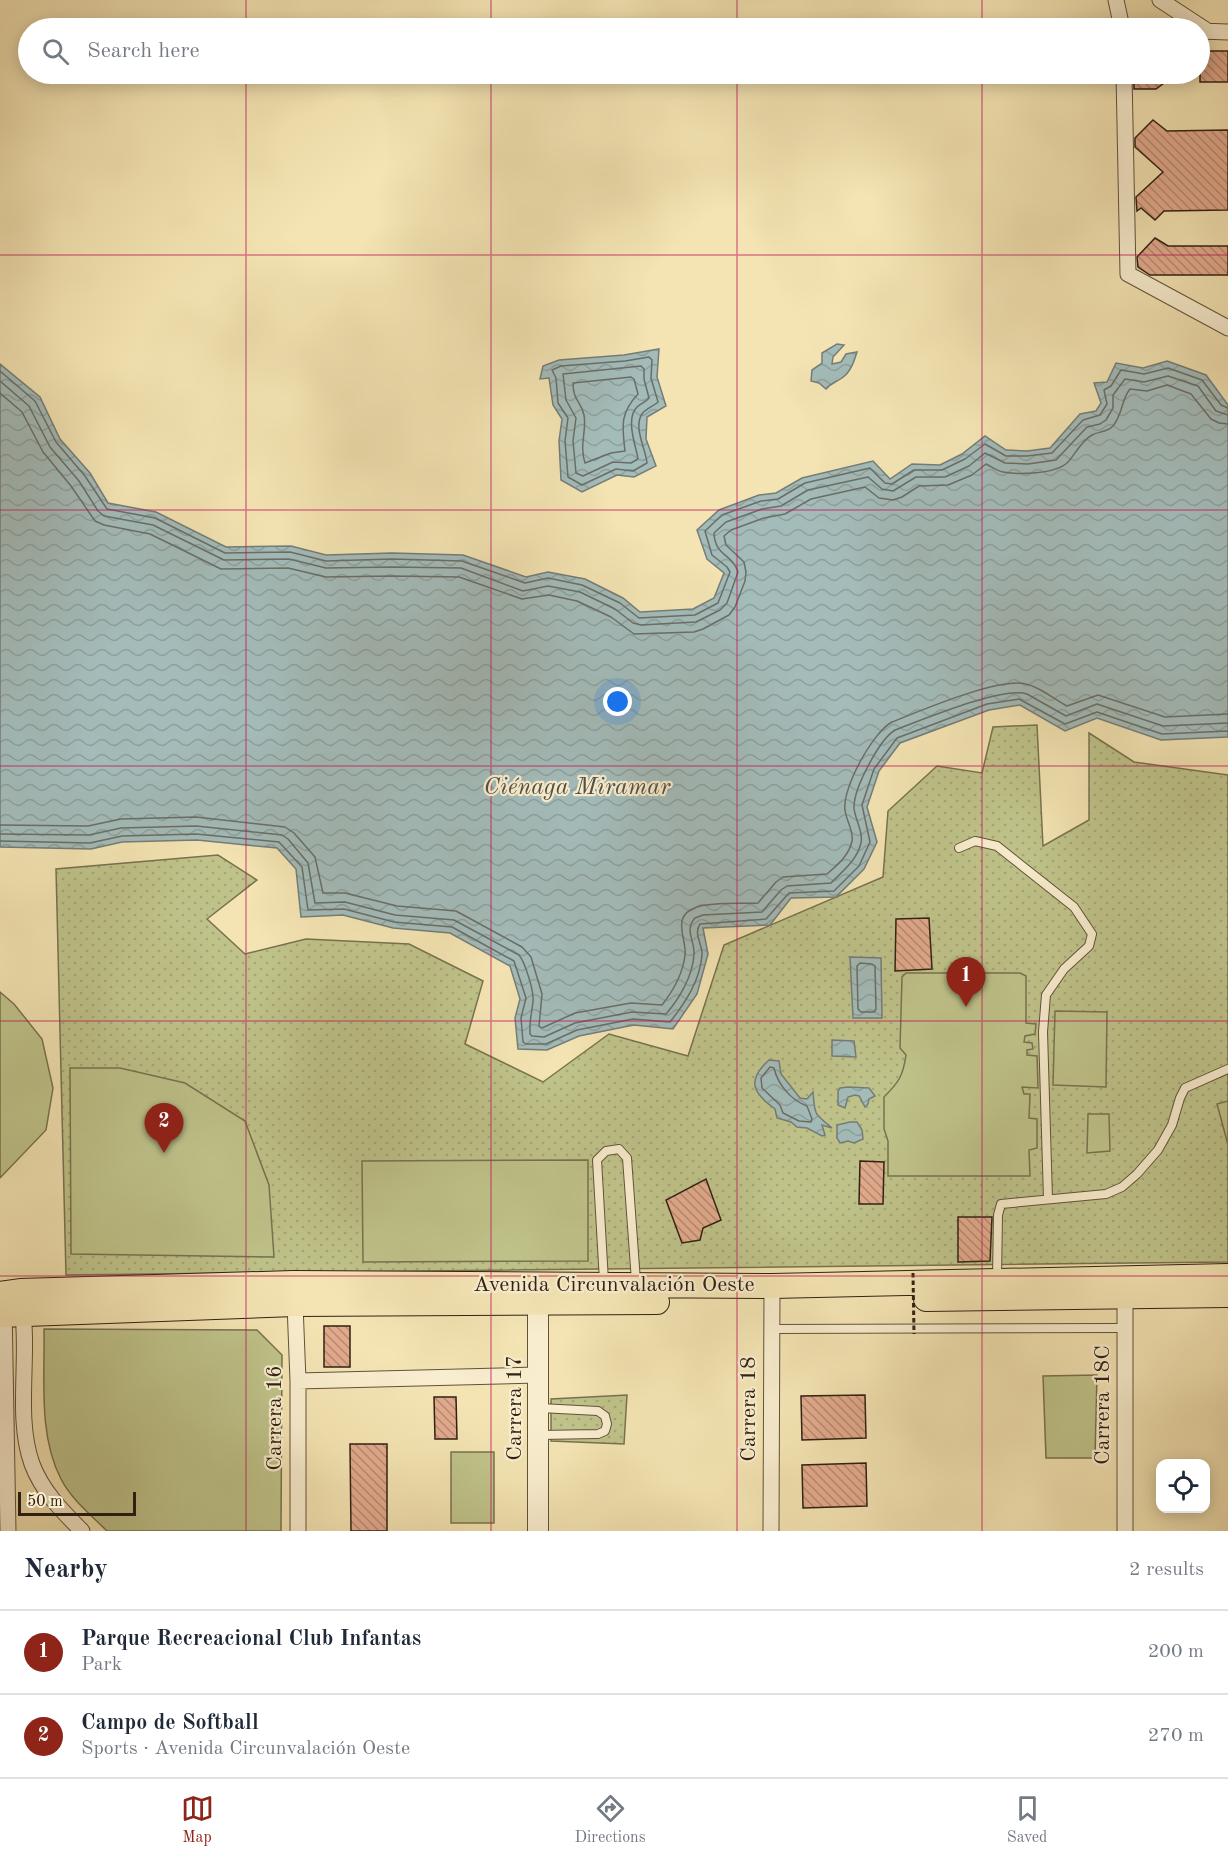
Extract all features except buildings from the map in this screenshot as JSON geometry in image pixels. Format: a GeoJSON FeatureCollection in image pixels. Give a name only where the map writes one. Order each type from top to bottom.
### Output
{"type":"FeatureCollection","features":[{"type":"Feature","properties":{"kind":"main road","name":"Avenida Circunvalación Oeste"},"geometry":{"type":"LineString","coordinates":[[9,1303],[295,1304],[539,1294],[772,1294],[1125,1287],[1228,1276]]}},
{"type":"Feature","properties":{"kind":"main road","name":"Avenida Circunvalación Oeste"},"geometry":{"type":"LineString","coordinates":[[9,1303],[293,1283],[539,1294],[604,1286],[636,1286],[772,1294],[997,1281],[1228,1295]]}},
{"type":"Feature","properties":{"kind":"street"},"geometry":{"type":"LineString","coordinates":[[1116,0],[1120,18]]}},
{"type":"Feature","properties":{"kind":"street"},"geometry":{"type":"LineString","coordinates":[[1160,0],[1185,18]]}},
{"type":"Feature","properties":{"kind":"street"},"geometry":{"type":"LineString","coordinates":[[1210,31],[1228,32]]}},
{"type":"Feature","properties":{"kind":"street"},"geometry":{"type":"LineString","coordinates":[[1124,84],[1128,274],[1228,328]]}},
{"type":"Feature","properties":{"kind":"street","name":"Carrera 18C"},"geometry":{"type":"LineString","coordinates":[[1125,1287],[1125,1531]]}},
{"type":"Feature","properties":{"kind":"street","name":"Carrera 17"},"geometry":{"type":"LineString","coordinates":[[538,1531],[539,1294]]}},
{"type":"Feature","properties":{"kind":"street","name":"Carrera 18"},"geometry":{"type":"LineString","coordinates":[[771,1531],[772,1294]]}},
{"type":"Feature","properties":{"kind":"street"},"geometry":{"type":"LineString","coordinates":[[9,1303],[9,1531]]}},
{"type":"Feature","properties":{"kind":"street"},"geometry":{"type":"LineString","coordinates":[[9,1303],[26,1438],[33,1465],[56,1504],[82,1531]]}},
{"type":"Feature","properties":{"kind":"street","name":"Carrera 16"},"geometry":{"type":"LineString","coordinates":[[295,1304],[298,1380],[298,1531]]}},
{"type":"Feature","properties":{"kind":"street"},"geometry":{"type":"LineString","coordinates":[[298,1380],[539,1374]]}},
{"type":"Feature","properties":{"kind":"lane"},"geometry":{"type":"LineString","coordinates":[[958,848],[975,841],[997,846],[1074,907],[1092,934],[1089,946],[1064,969],[1046,995],[1043,1032],[1048,1199]]}},
{"type":"Feature","properties":{"kind":"lane"},"geometry":{"type":"LineString","coordinates":[[997,1281],[998,1215],[1001,1204],[1106,1194],[1122,1187],[1158,1150],[1172,1125],[1185,1088],[1228,1070]]}},
{"type":"Feature","properties":{"kind":"lane"},"geometry":{"type":"LineString","coordinates":[[604,1286],[597,1160],[606,1151],[619,1149],[627,1158],[636,1286]]}},
{"type":"Feature","properties":{"kind":"lane"},"geometry":{"type":"LineString","coordinates":[[772,1329],[1125,1328]]}},
{"type":"Feature","properties":{"kind":"lane"},"geometry":{"type":"LineString","coordinates":[[538,1408],[598,1411],[605,1416],[607,1424],[605,1431],[598,1434],[538,1436]]}},
{"type":"Feature","properties":{"kind":"path"},"geometry":{"type":"LineString","coordinates":[[913,1273],[914,1334]]}},
{"type":"Feature","properties":{"kind":"green space"},"geometry":{"type":"Polygon","coordinates":[[[1037,725],[1043,846],[1089,820],[1089,733],[1134,762],[1228,775],[1228,1262],[66,1275],[56,869],[218,855],[257,880],[207,919],[245,954],[306,939],[409,944],[483,981],[465,1044],[543,1082],[609,1034],[688,1056],[724,945],[883,877],[888,811],[937,766],[982,773],[993,727],[1037,725]]]}},
{"type":"Feature","properties":{"kind":"green space"},"geometry":{"type":"Polygon","coordinates":[[[906,973],[1020,973],[1026,976],[1026,1023],[1036,1024],[1035,1034],[1025,1036],[1024,1042],[1032,1043],[1033,1049],[1027,1050],[1027,1055],[1037,1056],[1038,1088],[1022,1087],[1024,1094],[1030,1094],[1029,1118],[1037,1119],[1037,1148],[1029,1150],[1030,1176],[888,1176],[884,1097],[900,1078],[905,1062],[906,1055],[900,1048],[902,977],[906,973]]]}},
{"type":"Feature","properties":{"kind":"green space"},"geometry":{"type":"Polygon","coordinates":[[[0,992],[14,1004],[42,1039],[53,1088],[46,1130],[0,1178],[0,992]]]}},
{"type":"Feature","properties":{"kind":"green space"},"geometry":{"type":"Polygon","coordinates":[[[1055,1011],[1107,1012],[1106,1087],[1053,1085],[1055,1011]]]}},
{"type":"Feature","properties":{"kind":"green space"},"geometry":{"type":"Polygon","coordinates":[[[70,1068],[120,1068],[185,1083],[245,1121],[269,1185],[274,1257],[71,1254],[70,1068]]]}},
{"type":"Feature","properties":{"kind":"green space"},"geometry":{"type":"Polygon","coordinates":[[[1228,1101],[1228,1140],[1227,1141],[1217,1104],[1228,1101]]]}},
{"type":"Feature","properties":{"kind":"green space"},"geometry":{"type":"Polygon","coordinates":[[[1088,1114],[1109,1114],[1110,1151],[1087,1153],[1088,1114]]]}},
{"type":"Feature","properties":{"kind":"green space"},"geometry":{"type":"Polygon","coordinates":[[[588,1160],[588,1261],[363,1262],[362,1161],[588,1160]]]}},
{"type":"Feature","properties":{"kind":"green space"},"geometry":{"type":"Polygon","coordinates":[[[44,1329],[257,1330],[282,1355],[281,1531],[107,1531],[70,1493],[54,1462],[44,1406],[44,1329]]]}},
{"type":"Feature","properties":{"kind":"green space"},"geometry":{"type":"Polygon","coordinates":[[[1097,1375],[1095,1458],[1046,1458],[1043,1376],[1097,1375]]]}},
{"type":"Feature","properties":{"kind":"green space"},"geometry":{"type":"Polygon","coordinates":[[[627,1395],[624,1444],[551,1441],[551,1399],[627,1395]]]}},
{"type":"Feature","properties":{"kind":"green space"},"geometry":{"type":"Polygon","coordinates":[[[451,1452],[494,1452],[494,1523],[451,1523],[451,1452]]]}},
{"type":"Feature","properties":{"kind":"water"},"geometry":{"type":"Polygon","coordinates":[[[837,344],[844,345],[833,357],[832,364],[841,362],[846,354],[857,352],[848,373],[826,389],[819,383],[811,381],[812,370],[822,363],[822,353],[837,344]]]}},
{"type":"Feature","properties":{"kind":"water"},"geometry":{"type":"Polygon","coordinates":[[[659,349],[657,377],[666,406],[647,417],[646,439],[656,466],[634,477],[617,475],[582,492],[561,480],[559,441],[562,419],[553,405],[549,378],[540,379],[543,366],[559,360],[624,355],[659,349]]]}},
{"type":"Feature","properties":{"kind":"water","name":"Ciénaga Miramar"},"geometry":{"type":"Polygon","coordinates":[[[1167,361],[1206,375],[1228,405],[1228,737],[1161,740],[1097,718],[1065,731],[1020,705],[989,710],[900,743],[879,771],[867,807],[877,842],[864,869],[836,897],[791,898],[770,925],[703,928],[708,954],[697,994],[673,1029],[634,1025],[579,1036],[547,1050],[518,1049],[515,1018],[520,999],[510,966],[450,933],[393,928],[343,915],[301,917],[296,869],[277,848],[197,840],[122,842],[91,849],[0,847],[0,364],[40,397],[60,439],[90,473],[108,503],[156,512],[226,547],[291,546],[326,555],[392,553],[463,555],[526,577],[548,572],[585,579],[623,598],[640,612],[693,609],[714,598],[724,573],[707,559],[697,530],[719,510],[759,495],[776,493],[802,478],[873,461],[890,479],[912,464],[940,465],[962,454],[985,436],[1006,450],[1027,451],[1050,448],[1080,414],[1096,411],[1101,403],[1094,383],[1107,382],[1116,363],[1143,368],[1167,361]]]}},
{"type":"Feature","properties":{"kind":"water"},"geometry":{"type":"Polygon","coordinates":[[[850,957],[881,958],[882,1018],[853,1018],[850,957]]]}},
{"type":"Feature","properties":{"kind":"water"},"geometry":{"type":"Polygon","coordinates":[[[832,1040],[854,1041],[856,1057],[832,1056],[832,1040]]]}},
{"type":"Feature","properties":{"kind":"water"},"geometry":{"type":"Polygon","coordinates":[[[769,1060],[779,1061],[781,1074],[800,1098],[807,1099],[813,1092],[816,1113],[832,1128],[822,1125],[825,1135],[822,1136],[807,1128],[797,1127],[791,1122],[777,1118],[775,1109],[757,1092],[755,1081],[757,1074],[769,1060]]]}},
{"type":"Feature","properties":{"kind":"water"},"geometry":{"type":"Polygon","coordinates":[[[840,1088],[869,1088],[875,1096],[869,1099],[865,1107],[859,1096],[848,1097],[845,1108],[838,1105],[838,1091],[840,1088]]]}},
{"type":"Feature","properties":{"kind":"water"},"geometry":{"type":"Polygon","coordinates":[[[857,1122],[862,1130],[863,1139],[854,1143],[848,1141],[840,1143],[837,1138],[837,1125],[857,1122]]]}},
{"type":"Feature","properties":{"kind":"place","name":"Parque Recreacional Club Infantas"},"geometry":{"type":"Point","coordinates":[966,1007]}},
{"type":"Feature","properties":{"kind":"place","name":"Campo de Softball"},"geometry":{"type":"Point","coordinates":[164,1153]}}]}
